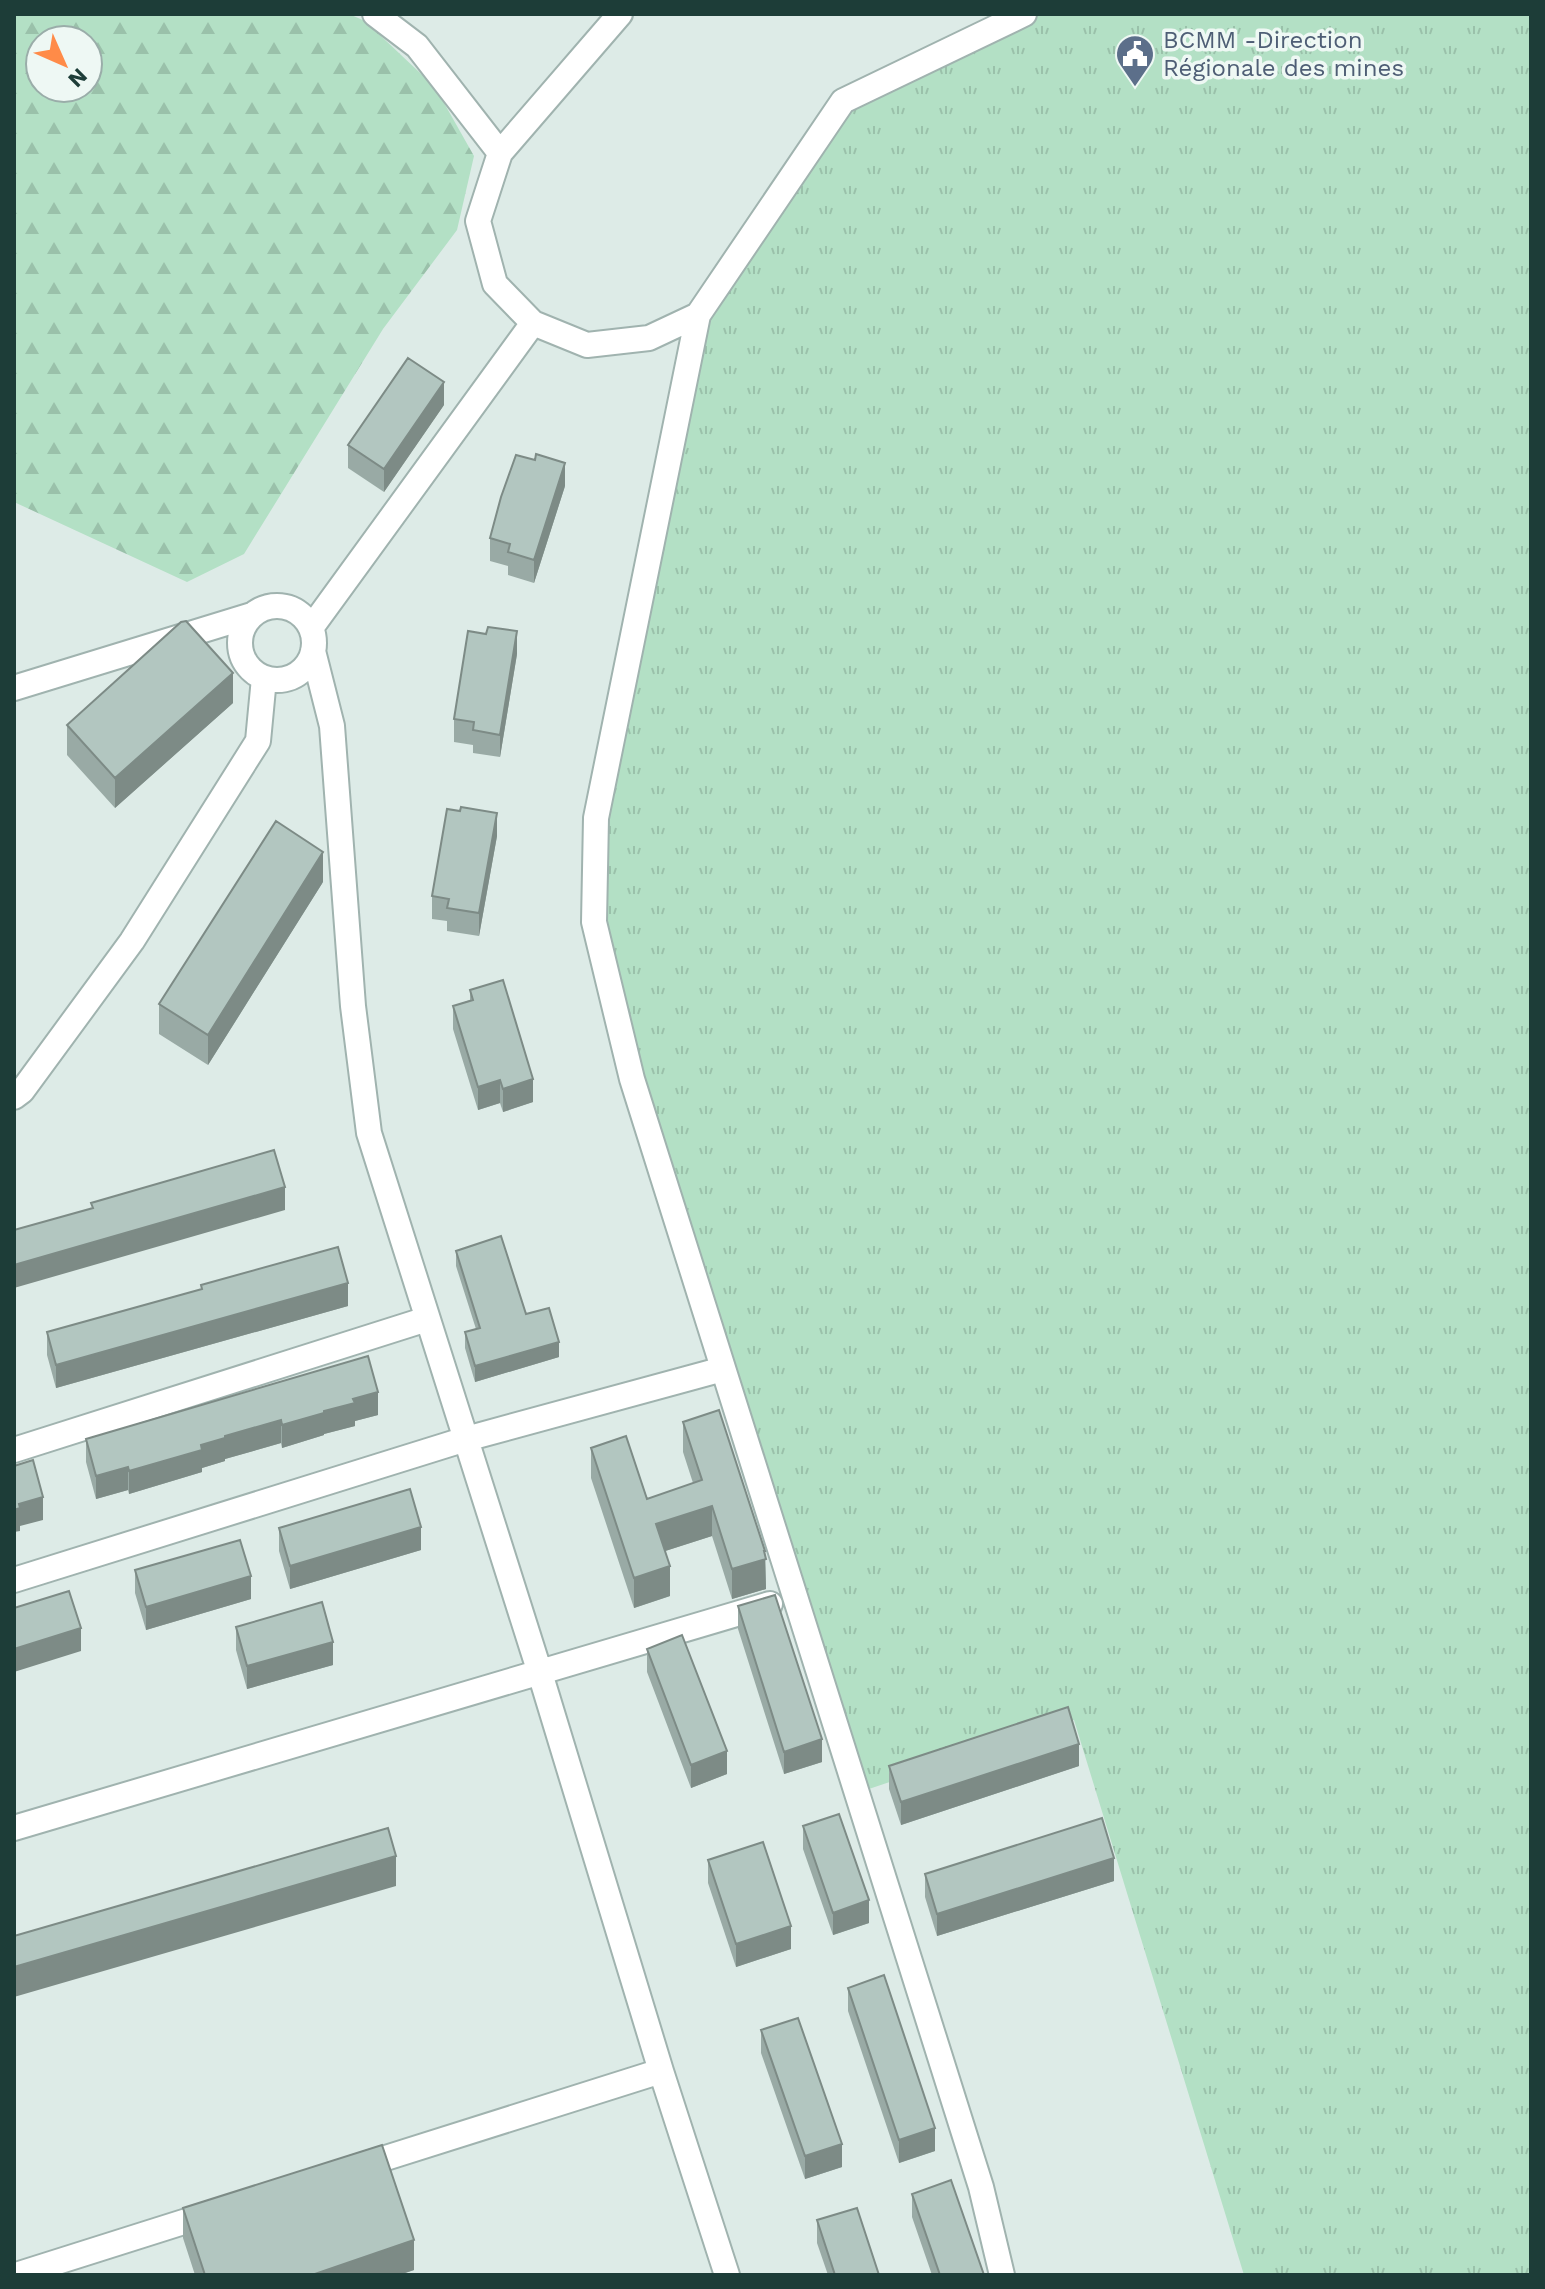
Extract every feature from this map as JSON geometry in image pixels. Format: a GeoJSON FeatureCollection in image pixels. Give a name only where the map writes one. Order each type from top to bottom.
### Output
{"type":"FeatureCollection","features":[{"type":"Feature","properties":{"kind":"street"},"geometry":{"type":"LineString","coordinates":[[375,14],[417,46],[500,153]]}},
{"type":"Feature","properties":{"kind":"street"},"geometry":{"type":"LineString","coordinates":[[620,14],[500,153],[478,221],[495,284],[533,323],[587,345],[649,338],[698,315]]}},
{"type":"Feature","properties":{"kind":"street"},"geometry":{"type":"LineString","coordinates":[[1002,2275],[981,2187],[632,1079],[594,922],[596,818],[698,315],[843,101],[990,21],[1024,14]]}},
{"type":"Feature","properties":{"kind":"street"},"geometry":{"type":"LineString","coordinates":[[252,615],[241,637],[241,649],[253,671],[264,678],[276,680],[300,672],[309,663],[312,639],[533,323]]}},
{"type":"Feature","properties":{"kind":"street"},"geometry":{"type":"LineString","coordinates":[[14,688],[273,606],[296,611],[305,618],[332,726],[353,1006],[369,1133],[727,2275]]}},
{"type":"Feature","properties":{"kind":"street"},"geometry":{"type":"LineString","coordinates":[[14,1097],[22,1091],[132,941],[258,741],[264,678]]}},
{"type":"Feature","properties":{"kind":"street"},"geometry":{"type":"LineString","coordinates":[[14,1450],[427,1319]]}},
{"type":"Feature","properties":{"kind":"street"},"geometry":{"type":"LineString","coordinates":[[14,1580],[466,1439],[723,1369]]}},
{"type":"Feature","properties":{"kind":"street"},"geometry":{"type":"LineString","coordinates":[[14,1828],[795,1596]]}},
{"type":"Feature","properties":{"kind":"street"},"geometry":{"type":"LineString","coordinates":[[331,2176],[661,2071]]}},
{"type":"Feature","properties":{"kind":"street"},"geometry":{"type":"LineString","coordinates":[[16,2275],[241,2204]]}},
{"type":"Feature","properties":{"kind":"green space"},"geometry":{"type":"Polygon","coordinates":[[[14,14],[349,14],[365,21],[435,87],[474,156],[457,230],[383,329],[244,554],[187,582],[14,502],[14,14]]]}},
{"type":"Feature","properties":{"kind":"green space"},"geometry":{"type":"Polygon","coordinates":[[[1024,14],[1531,14],[1531,2275],[1244,2275],[1074,1720],[857,1793],[594,922],[596,818],[698,315],[843,101],[1024,14]]]}},
{"type":"Feature","properties":{"kind":"building"},"geometry":{"type":"Polygon","coordinates":[[[408,358],[444,382],[384,469],[348,445],[408,358]]]}},
{"type":"Feature","properties":{"kind":"building"},"geometry":{"type":"Polygon","coordinates":[[[536,454],[565,463],[534,560],[508,552],[510,544],[490,538],[516,455],[535,460],[536,454]]]}},
{"type":"Feature","properties":{"kind":"building"},"geometry":{"type":"Polygon","coordinates":[[[186,621],[233,673],[115,778],[67,725],[181,622],[186,621]]]}},
{"type":"Feature","properties":{"kind":"building"},"geometry":{"type":"Polygon","coordinates":[[[488,627],[517,631],[500,735],[473,730],[474,722],[454,719],[468,631],[486,634],[488,627]]]}},
{"type":"Feature","properties":{"kind":"building"},"geometry":{"type":"Polygon","coordinates":[[[461,807],[497,813],[479,913],[447,908],[449,899],[432,896],[447,809],[460,811],[461,807]]]}},
{"type":"Feature","properties":{"kind":"building"},"geometry":{"type":"Polygon","coordinates":[[[276,821],[323,852],[208,1035],[159,1004],[276,821]]]}},
{"type":"Feature","properties":{"kind":"building"},"geometry":{"type":"Polygon","coordinates":[[[503,980],[533,1079],[503,1089],[500,1080],[478,1087],[453,1006],[473,1000],[470,990],[503,980]]]}},
{"type":"Feature","properties":{"kind":"building"},"geometry":{"type":"Polygon","coordinates":[[[274,1150],[285,1187],[14,1265],[14,1230],[93,1208],[91,1203],[274,1150]]]}},
{"type":"Feature","properties":{"kind":"building"},"geometry":{"type":"Polygon","coordinates":[[[501,1236],[526,1314],[549,1308],[559,1342],[475,1366],[465,1332],[480,1328],[456,1251],[501,1236]]]}},
{"type":"Feature","properties":{"kind":"building"},"geometry":{"type":"Polygon","coordinates":[[[338,1247],[348,1283],[56,1365],[47,1332],[338,1247]]]}},
{"type":"Feature","properties":{"kind":"building"},"geometry":{"type":"Polygon","coordinates":[[[368,1356],[378,1392],[353,1399],[355,1403],[282,1425],[281,1420],[225,1436],[201,1445],[202,1450],[129,1471],[128,1467],[96,1476],[86,1439],[368,1356]]]}},
{"type":"Feature","properties":{"kind":"building"},"geometry":{"type":"Polygon","coordinates":[[[719,1410],[766,1559],[732,1569],[712,1506],[656,1524],[670,1566],[634,1578],[591,1448],[626,1436],[647,1499],[702,1480],[683,1422],[719,1410]]]}},
{"type":"Feature","properties":{"kind":"building"},"geometry":{"type":"Polygon","coordinates":[[[33,1460],[43,1497],[19,1504],[20,1508],[14,1510],[14,1466],[33,1460]]]}},
{"type":"Feature","properties":{"kind":"building"},"geometry":{"type":"Polygon","coordinates":[[[410,1489],[421,1527],[290,1566],[279,1528],[410,1489]]]}},
{"type":"Feature","properties":{"kind":"building"},"geometry":{"type":"Polygon","coordinates":[[[240,1540],[251,1576],[146,1607],[135,1570],[240,1540]]]}},
{"type":"Feature","properties":{"kind":"building"},"geometry":{"type":"Polygon","coordinates":[[[69,1591],[81,1628],[14,1649],[14,1608],[69,1591]]]}},
{"type":"Feature","properties":{"kind":"building"},"geometry":{"type":"Polygon","coordinates":[[[775,1595],[822,1739],[784,1752],[738,1606],[775,1595]]]}},
{"type":"Feature","properties":{"kind":"building"},"geometry":{"type":"Polygon","coordinates":[[[322,1602],[333,1642],[247,1666],[236,1627],[322,1602]]]}},
{"type":"Feature","properties":{"kind":"building"},"geometry":{"type":"Polygon","coordinates":[[[682,1635],[727,1751],[691,1765],[647,1649],[682,1635]]]}},
{"type":"Feature","properties":{"kind":"building"},"geometry":{"type":"Polygon","coordinates":[[[1068,1707],[1079,1744],[901,1802],[889,1766],[1068,1707]]]}},
{"type":"Feature","properties":{"kind":"building"},"geometry":{"type":"Polygon","coordinates":[[[839,1814],[869,1900],[833,1913],[803,1826],[839,1814]]]}},
{"type":"Feature","properties":{"kind":"building"},"geometry":{"type":"Polygon","coordinates":[[[1102,1818],[1114,1858],[937,1914],[925,1874],[1102,1818]]]}},
{"type":"Feature","properties":{"kind":"building"},"geometry":{"type":"Polygon","coordinates":[[[388,1828],[396,1856],[14,1967],[14,1936],[388,1828]]]}},
{"type":"Feature","properties":{"kind":"building"},"geometry":{"type":"Polygon","coordinates":[[[763,1842],[791,1926],[736,1944],[708,1860],[763,1842]]]}},
{"type":"Feature","properties":{"kind":"building"},"geometry":{"type":"Polygon","coordinates":[[[884,1975],[935,2128],[899,2140],[848,1988],[884,1975]]]}},
{"type":"Feature","properties":{"kind":"building"},"geometry":{"type":"Polygon","coordinates":[[[798,2018],[842,2144],[805,2156],[761,2030],[798,2018]]]}},
{"type":"Feature","properties":{"kind":"building"},"geometry":{"type":"Polygon","coordinates":[[[382,2145],[414,2240],[312,2275],[205,2275],[183,2208],[382,2145]]]}},
{"type":"Feature","properties":{"kind":"building"},"geometry":{"type":"Polygon","coordinates":[[[951,2180],[984,2275],[940,2275],[912,2194],[951,2180]]]}},
{"type":"Feature","properties":{"kind":"building"},"geometry":{"type":"Polygon","coordinates":[[[857,2208],[879,2275],[835,2275],[817,2220],[857,2208]]]}},
{"type":"Feature","properties":{"kind":"place","name":"BCMM -Direction Régionale des mines"},"geometry":{"type":"Point","coordinates":[1135,88]}}]}
